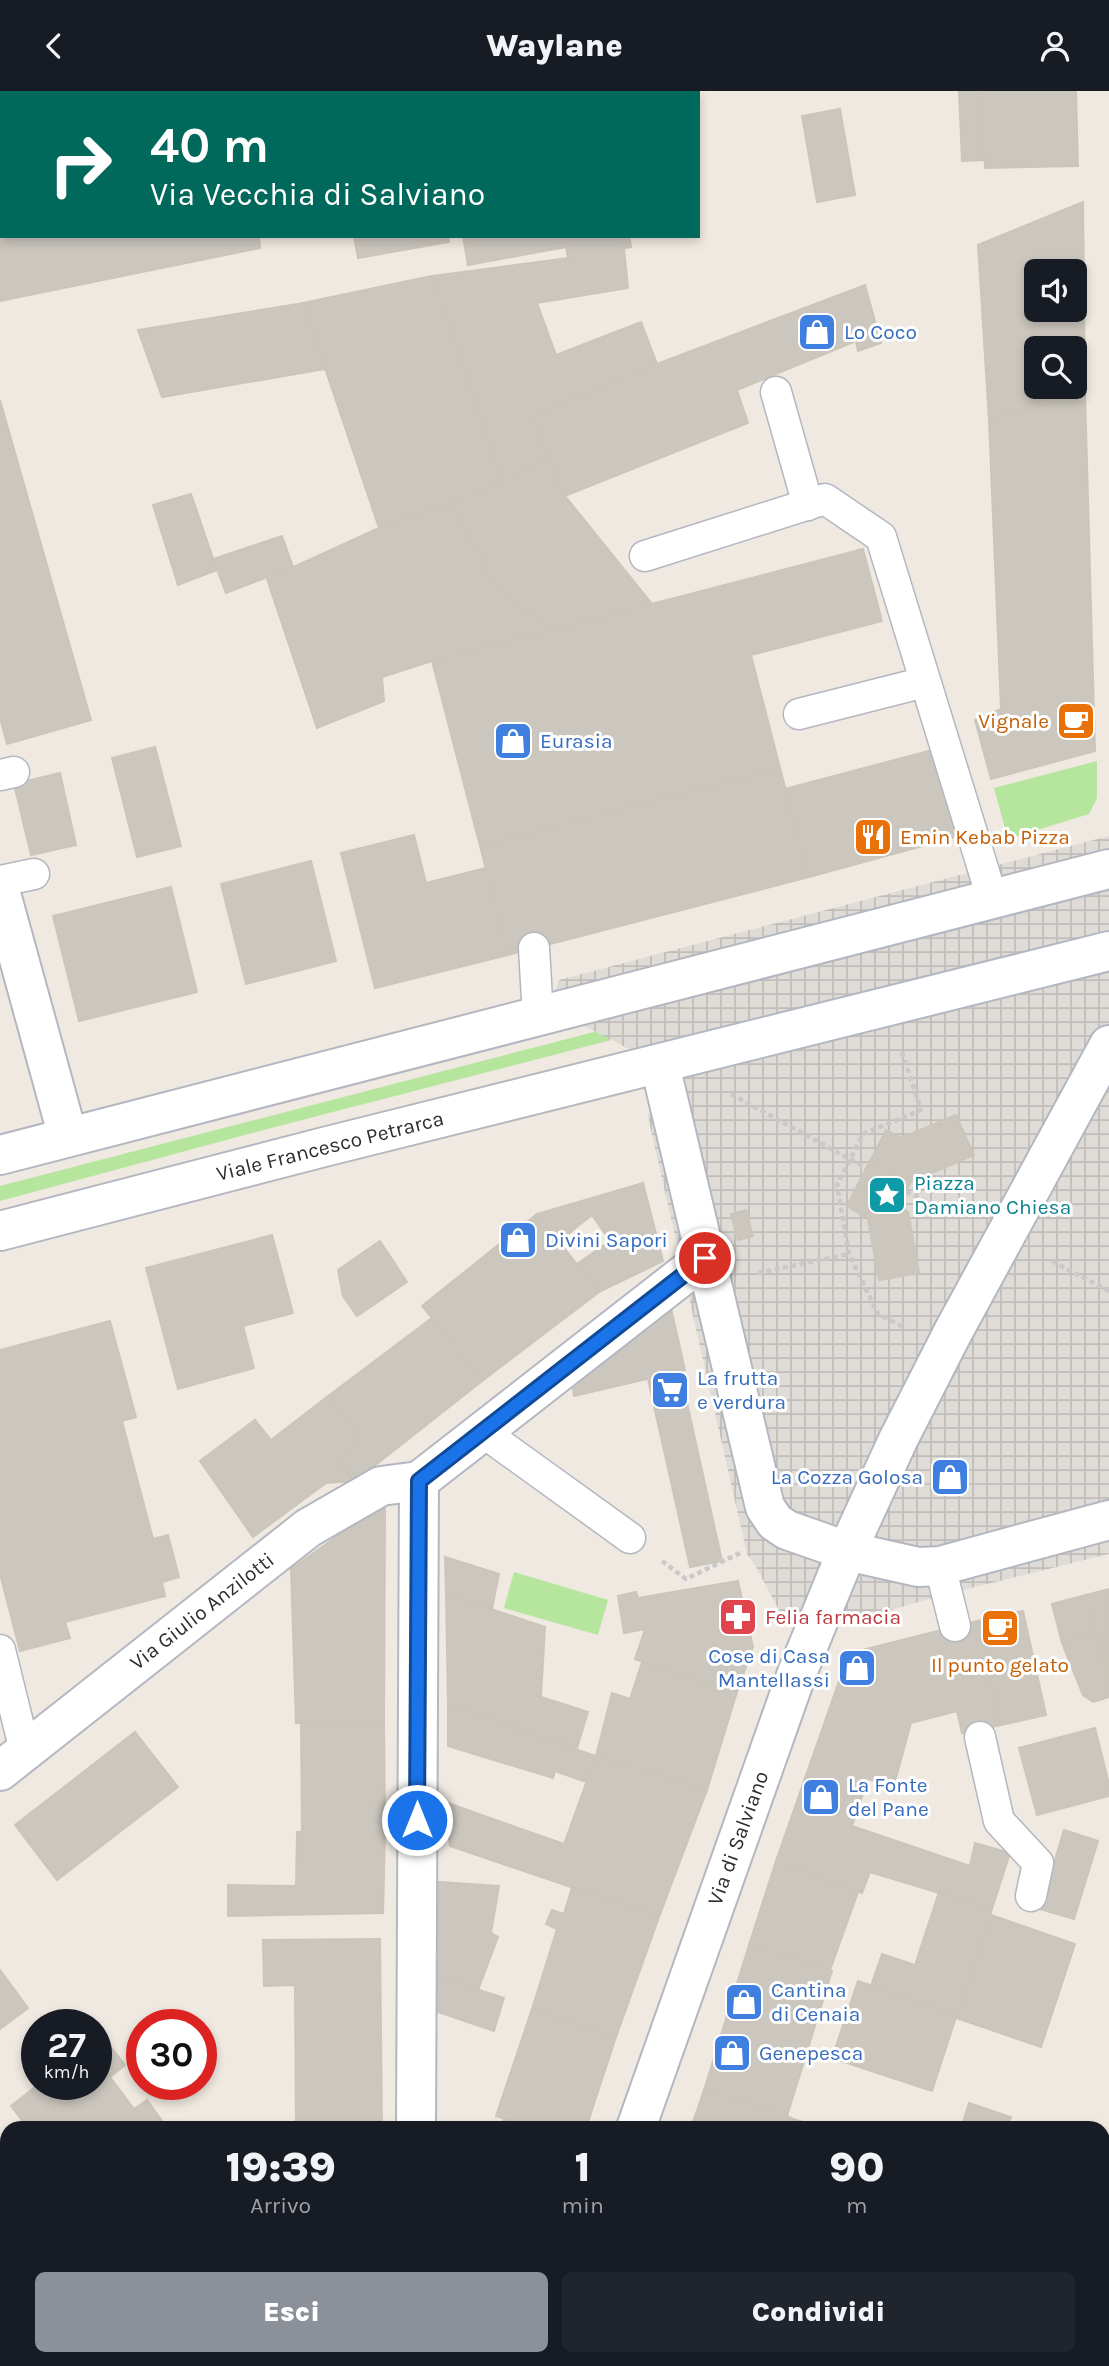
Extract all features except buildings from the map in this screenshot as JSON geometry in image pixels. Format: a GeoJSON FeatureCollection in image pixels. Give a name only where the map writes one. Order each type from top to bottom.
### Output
{"type":"FeatureCollection","features":[{"type":"Feature","properties":{"kind":"street"},"geometry":{"type":"LineString","coordinates":[[0,1155],[1109,869]]}},
{"type":"Feature","properties":{"kind":"street"},"geometry":{"type":"LineString","coordinates":[[0,890],[68,1137]]}},
{"type":"Feature","properties":{"kind":"street"},"geometry":{"type":"LineString","coordinates":[[1109,951],[660,1065],[765,1507],[775,1522],[787,1530],[847,1551],[918,1567],[940,1566],[1109,1520]]}},
{"type":"Feature","properties":{"kind":"street"},"geometry":{"type":"LineString","coordinates":[[847,1551],[898,1440],[953,1332],[1109,1045]]}},
{"type":"Feature","properties":{"kind":"street","name":"Viale Francesco Petrarca"},"geometry":{"type":"LineString","coordinates":[[0,1231],[341,1143],[660,1065]]}},
{"type":"Feature","properties":{"kind":"street"},"geometry":{"type":"LineString","coordinates":[[416,2121],[419,1481],[682,1273],[705,1258]]}},
{"type":"Feature","properties":{"kind":"street","name":"Via Giulio Anzilotti"},"geometry":{"type":"LineString","coordinates":[[13,1761],[308,1528],[381,1486],[419,1481]]}},
{"type":"Feature","properties":{"kind":"street","name":"Via di Salviano"},"geometry":{"type":"LineString","coordinates":[[638,2121],[797,1673],[847,1551]]}},
{"type":"Feature","properties":{"kind":"lane"},"geometry":{"type":"LineString","coordinates":[[776,392],[808,505]]}},
{"type":"Feature","properties":{"kind":"lane"},"geometry":{"type":"LineString","coordinates":[[645,556],[825,499],[881,537],[993,901]]}},
{"type":"Feature","properties":{"kind":"lane"},"geometry":{"type":"LineString","coordinates":[[799,714],[925,682]]}},
{"type":"Feature","properties":{"kind":"lane"},"geometry":{"type":"LineString","coordinates":[[0,881],[34,874]]}},
{"type":"Feature","properties":{"kind":"lane"},"geometry":{"type":"LineString","coordinates":[[534,948],[538,1017]]}},
{"type":"Feature","properties":{"kind":"lane"},"geometry":{"type":"LineString","coordinates":[[483,1432],[630,1538]]}},
{"type":"Feature","properties":{"kind":"lane"},"geometry":{"type":"LineString","coordinates":[[940,1566],[955,1626]]}},
{"type":"Feature","properties":{"kind":"lane"},"geometry":{"type":"LineString","coordinates":[[0,1650],[13,1761]]}},
{"type":"Feature","properties":{"kind":"lane"},"geometry":{"type":"LineString","coordinates":[[980,1737],[999,1821],[1038,1863],[1031,1896]]}},
{"type":"Feature","properties":{"kind":"path"},"geometry":{"type":"LineString","coordinates":[[902,1052],[921,1110],[863,1134],[837,1185],[849,1254],[878,1314],[907,1329]]}},
{"type":"Feature","properties":{"kind":"path"},"geometry":{"type":"LineString","coordinates":[[730,1094],[866,1168]]}},
{"type":"Feature","properties":{"kind":"path"},"geometry":{"type":"LineString","coordinates":[[905,1192],[963,1217]]}},
{"type":"Feature","properties":{"kind":"path"},"geometry":{"type":"LineString","coordinates":[[758,1273],[849,1254]]}},
{"type":"Feature","properties":{"kind":"path"},"geometry":{"type":"LineString","coordinates":[[1052,1261],[1109,1291]]}},
{"type":"Feature","properties":{"kind":"path"},"geometry":{"type":"LineString","coordinates":[[630,1538],[686,1579],[787,1530]]}},
{"type":"Feature","properties":{"kind":"green space"},"geometry":{"type":"Polygon","coordinates":[[[1097,761],[1097,798],[1089,814],[1008,839],[994,788],[1097,761]]]}},
{"type":"Feature","properties":{"kind":"green space"},"geometry":{"type":"Polygon","coordinates":[[[991,929],[994,941],[0,1201],[0,1186],[991,929]]]}},
{"type":"Feature","properties":{"kind":"green space"},"geometry":{"type":"Polygon","coordinates":[[[514,1572],[608,1600],[598,1635],[504,1608],[514,1572]]]}},
{"type":"Feature","properties":{"kind":"shaded area","name":"Piazza Damiano Chiesa"},"geometry":{"type":"Polygon","coordinates":[[[1109,836],[1109,1554],[947,1594],[814,1632],[784,1620],[747,1554],[648,1117],[660,1065],[549,1008],[559,980],[1109,836]]]}},
{"type":"Feature","properties":{"kind":"place","name":"Lo Coco"},"geometry":{"type":"Point","coordinates":[817,332]}},
{"type":"Feature","properties":{"kind":"place","name":"Vignale"},"geometry":{"type":"Point","coordinates":[1076,721]}},
{"type":"Feature","properties":{"kind":"place","name":"Eurasia"},"geometry":{"type":"Point","coordinates":[513,741]}},
{"type":"Feature","properties":{"kind":"place","name":"Emin Kebab Pizza"},"geometry":{"type":"Point","coordinates":[873,837]}},
{"type":"Feature","properties":{"kind":"place","name":"Piazza Damiano Chiesa"},"geometry":{"type":"Point","coordinates":[887,1195]}},
{"type":"Feature","properties":{"kind":"place","name":"Divini Sapori"},"geometry":{"type":"Point","coordinates":[518,1240]}},
{"type":"Feature","properties":{"kind":"place","name":"La frutta e verdura"},"geometry":{"type":"Point","coordinates":[670,1390]}},
{"type":"Feature","properties":{"kind":"place","name":"La Cozza Golosa"},"geometry":{"type":"Point","coordinates":[950,1477]}},
{"type":"Feature","properties":{"kind":"place","name":"Felia farmacia"},"geometry":{"type":"Point","coordinates":[738,1617]}},
{"type":"Feature","properties":{"kind":"place","name":"Il punto gelato"},"geometry":{"type":"Point","coordinates":[1000,1628]}},
{"type":"Feature","properties":{"kind":"place","name":"Cose di Casa Mantellassi"},"geometry":{"type":"Point","coordinates":[857,1668]}},
{"type":"Feature","properties":{"kind":"place","name":"La Fonte del Pane"},"geometry":{"type":"Point","coordinates":[821,1797]}},
{"type":"Feature","properties":{"kind":"place","name":"Cantina di Cenaia"},"geometry":{"type":"Point","coordinates":[744,2002]}},
{"type":"Feature","properties":{"kind":"place","name":"Genepesca"},"geometry":{"type":"Point","coordinates":[732,2053]}},
{"type":"Feature","properties":{"kind":"route"},"geometry":{"type":"LineString","coordinates":[[417,1820],[419,1481],[682,1273],[705,1258]]}}]}
